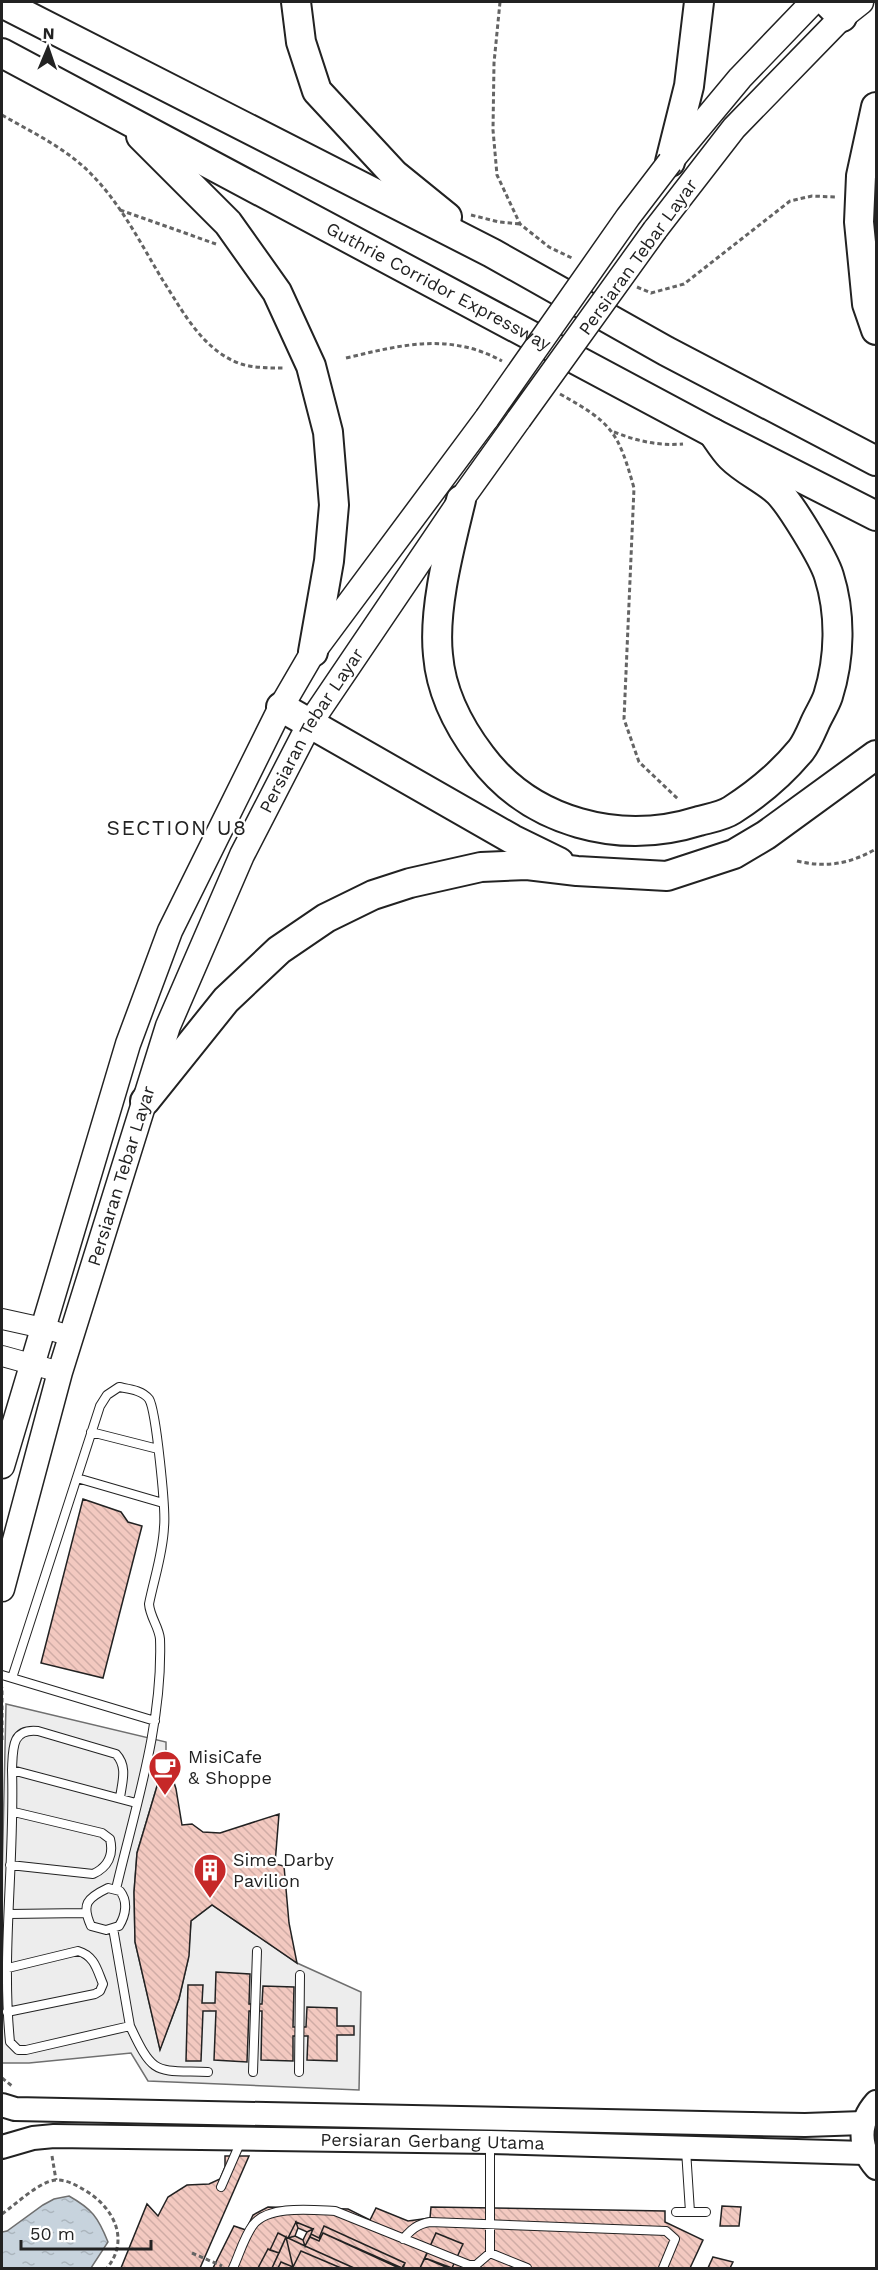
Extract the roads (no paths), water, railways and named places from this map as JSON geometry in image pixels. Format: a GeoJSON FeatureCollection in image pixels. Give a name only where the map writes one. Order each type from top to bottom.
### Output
{"type":"FeatureCollection","features":[{"type":"Feature","properties":{"kind":"highway"},"geometry":{"type":"LineString","coordinates":[[296,2],[301,42],[317,91],[394,174],[492,254]]}},
{"type":"Feature","properties":{"kind":"highway"},"geometry":{"type":"LineString","coordinates":[[670,162],[689,86],[699,2]]}},
{"type":"Feature","properties":{"kind":"highway"},"geometry":{"type":"LineString","coordinates":[[2,3],[492,254],[666,351],[876,461]]}},
{"type":"Feature","properties":{"kind":"highway","name":"Guthrie Corridor Expressway"},"geometry":{"type":"LineString","coordinates":[[2,53],[713,433],[876,516]]}},
{"type":"Feature","properties":{"kind":"highway"},"geometry":{"type":"LineString","coordinates":[[876,107],[861,176],[859,222],[867,304],[876,330]]}},
{"type":"Feature","properties":{"kind":"highway"},"geometry":{"type":"LineString","coordinates":[[121,115],[228,223],[277,292],[311,366],[328,432],[334,505],[329,561],[313,651]]}},
{"type":"Feature","properties":{"kind":"highway"},"geometry":{"type":"LineString","coordinates":[[461,500],[442,584],[438,655],[447,695],[464,734],[494,775],[531,803],[559,817],[582,825],[613,831],[653,832],[685,826],[730,812],[769,782],[802,748],[828,697],[838,651],[837,613],[829,575],[813,543],[778,492],[730,457],[713,433]]}},
{"type":"Feature","properties":{"kind":"highway"},"geometry":{"type":"LineString","coordinates":[[281,707],[512,839],[577,872]]}},
{"type":"Feature","properties":{"kind":"highway"},"geometry":{"type":"LineString","coordinates":[[145,1101],[226,1000],[279,951],[326,918],[373,895],[410,883],[481,867],[527,865],[577,872],[667,876],[734,854],[766,835],[876,755]]}},
{"type":"Feature","properties":{"kind":"main road","name":"Persiaran Tebar Layar"},"geometry":{"type":"LineString","coordinates":[[2,1466],[128,1044],[170,932],[281,707],[313,651],[487,418],[627,217],[740,78],[813,2]]}},
{"type":"Feature","properties":{"kind":"main road","name":"Persiaran Tebar Layar"},"geometry":{"type":"LineString","coordinates":[[2,1589],[60,1372],[168,1026],[237,866],[309,723],[461,500],[655,230],[734,128],[843,7]]}},
{"type":"Feature","properties":{"kind":"main road"},"geometry":{"type":"LineString","coordinates":[[863,2123],[876,2102]]}},
{"type":"Feature","properties":{"kind":"main road","name":"Persiaran Gerbang Utama"},"geometry":{"type":"LineString","coordinates":[[2,2105],[15,2109],[805,2125],[863,2123],[862,2138],[871,2161],[686,2148],[490,2142],[54,2136],[33,2138],[2,2147]]}},
{"type":"Feature","properties":{"kind":"street"},"geometry":{"type":"LineString","coordinates":[[2,1319],[71,1336]]}},
{"type":"Feature","properties":{"kind":"street"},"geometry":{"type":"LineString","coordinates":[[2,1356],[60,1372]]}},
{"type":"Feature","properties":{"kind":"lane"},"geometry":{"type":"LineString","coordinates":[[12,1678],[100,1406],[112,1390],[119,1388],[138,1391],[148,1397],[153,1408],[163,1503],[164,1536],[149,1604],[150,1615],[160,1636],[155,1721],[116,1889]]}},
{"type":"Feature","properties":{"kind":"lane"},"geometry":{"type":"LineString","coordinates":[[91,1432],[158,1449]]}},
{"type":"Feature","properties":{"kind":"lane"},"geometry":{"type":"LineString","coordinates":[[77,1478],[163,1503]]}},
{"type":"Feature","properties":{"kind":"lane"},"geometry":{"type":"LineString","coordinates":[[2,1676],[155,1721]]}},
{"type":"Feature","properties":{"kind":"lane"},"geometry":{"type":"LineString","coordinates":[[120,1798],[124,1768],[122,1760],[116,1754],[28,1730],[21,1734],[13,1744],[14,1812],[10,1865],[7,2012],[10,2042],[18,2049],[26,2050],[130,2026]]}},
{"type":"Feature","properties":{"kind":"lane"},"geometry":{"type":"LineString","coordinates":[[12,1770],[136,1803]]}},
{"type":"Feature","properties":{"kind":"lane"},"geometry":{"type":"LineString","coordinates":[[10,1865],[93,1874],[108,1863],[112,1852],[110,1839],[102,1833],[14,1812]]}},
{"type":"Feature","properties":{"kind":"lane"},"geometry":{"type":"LineString","coordinates":[[108,1888],[120,1891],[125,1897],[125,1910],[119,1926],[106,1930],[91,1926],[85,1913],[86,1906],[96,1894],[108,1888]]}},
{"type":"Feature","properties":{"kind":"lane"},"geometry":{"type":"LineString","coordinates":[[9,1914],[85,1913]]}},
{"type":"Feature","properties":{"kind":"lane"},"geometry":{"type":"LineString","coordinates":[[113,1928],[130,2026],[142,2051],[153,2066],[162,2070],[208,2072]]}},
{"type":"Feature","properties":{"kind":"lane"},"geometry":{"type":"LineString","coordinates":[[7,2012],[96,1994],[103,1984],[93,1959],[87,1953],[78,1951],[8,1968]]}},
{"type":"Feature","properties":{"kind":"lane"},"geometry":{"type":"LineString","coordinates":[[253,2072],[256,1951]]}},
{"type":"Feature","properties":{"kind":"lane"},"geometry":{"type":"LineString","coordinates":[[298,2072],[300,1975]]}},
{"type":"Feature","properties":{"kind":"lane"},"geometry":{"type":"LineString","coordinates":[[220,2187],[241,2139]]}},
{"type":"Feature","properties":{"kind":"lane"},"geometry":{"type":"LineString","coordinates":[[490,2142],[490,2253]]}},
{"type":"Feature","properties":{"kind":"lane"},"geometry":{"type":"LineString","coordinates":[[686,2148],[690,2212]]}},
{"type":"Feature","properties":{"kind":"lane"},"geometry":{"type":"LineString","coordinates":[[233,2268],[252,2226],[261,2217],[271,2212],[335,2211],[469,2265],[476,2265],[490,2253]]}},
{"type":"Feature","properties":{"kind":"lane"},"geometry":{"type":"LineString","coordinates":[[676,2212],[706,2212]]}},
{"type":"Feature","properties":{"kind":"lane"},"geometry":{"type":"LineString","coordinates":[[403,2239],[421,2223],[666,2230],[675,2239],[663,2268]]}},
{"type":"Feature","properties":{"kind":"lane"},"geometry":{"type":"LineString","coordinates":[[490,2253],[527,2268]]}},
{"type":"Feature","properties":{"kind":"water"},"geometry":{"type":"Polygon","coordinates":[[[69,2196],[93,2214],[108,2242],[91,2268],[2,2268],[2,2232],[7,2231],[54,2199],[69,2196]]]}},
{"type":"Feature","properties":{"kind":"place","name":"MisiCafe & Shoppe"},"geometry":{"type":"Point","coordinates":[165,1796]}},
{"type":"Feature","properties":{"kind":"place","name":"Sime Darby Pavilion"},"geometry":{"type":"Point","coordinates":[210,1899]}},
{"type":"Feature","properties":{"kind":"district","name":"SECTION U8"},"geometry":{"type":"Point","coordinates":[177,828]}}]}
